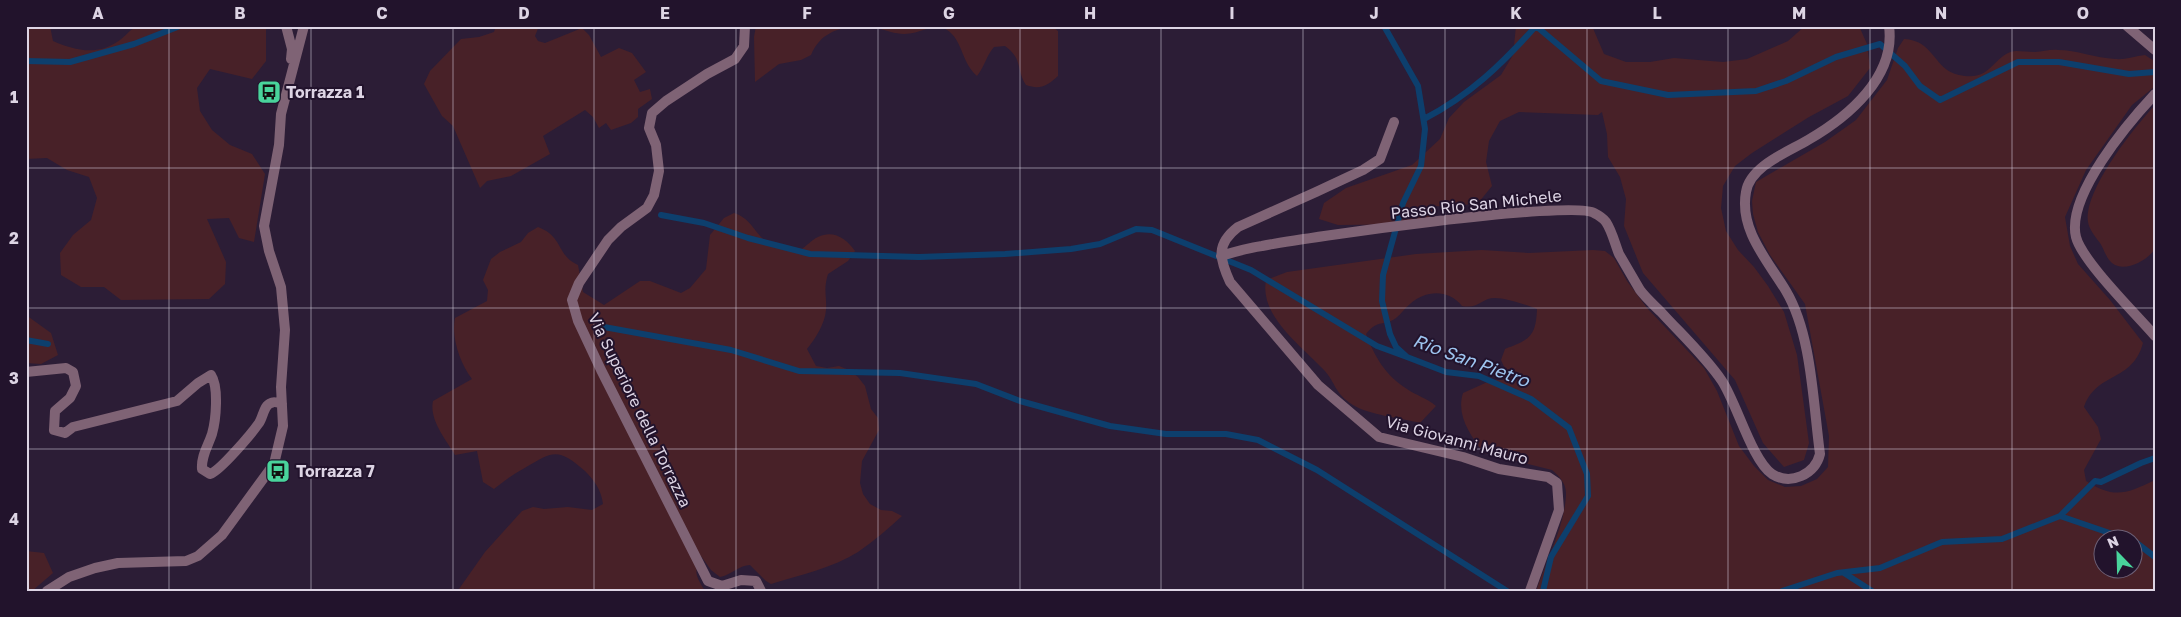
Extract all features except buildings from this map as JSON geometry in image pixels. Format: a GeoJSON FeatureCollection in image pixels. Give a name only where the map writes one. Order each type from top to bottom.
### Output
{"type":"FeatureCollection","features":[{"type":"Feature","properties":{"kind":"street"},"geometry":{"type":"LineString","coordinates":[[286,26],[292,49],[288,88]]}},
{"type":"Feature","properties":{"kind":"street"},"geometry":{"type":"LineString","coordinates":[[47,591],[69,577],[94,568],[118,563],[186,561],[198,556],[212,546],[274,464],[283,426],[280,387],[286,330],[284,303],[264,226],[279,145],[281,114],[304,26]]}},
{"type":"Feature","properties":{"kind":"street","name":"Via Superiore della Torrazza"},"geometry":{"type":"LineString","coordinates":[[745,26],[744,46],[735,58],[666,101],[652,113],[649,128],[656,145],[659,171],[654,195],[647,208],[621,227],[608,240],[579,283],[572,300],[578,321],[601,370],[708,581],[722,586],[741,580],[756,581],[761,591]]}},
{"type":"Feature","properties":{"kind":"street","name":"Passo Rio San Michele"},"geometry":{"type":"LineString","coordinates":[[1221,256],[1260,246],[1319,237],[1527,210],[1575,209],[1591,211],[1606,222],[1619,253],[1641,292],[1701,355],[1721,380],[1734,402],[1761,462],[1772,474],[1784,478],[1799,478],[1810,471],[1818,461],[1820,454],[1805,340],[1798,315],[1787,292],[1753,239],[1746,217],[1746,192],[1750,180],[1764,166],[1811,139],[1854,106],[1876,82],[1888,59],[1889,26]]}},
{"type":"Feature","properties":{"kind":"street"},"geometry":{"type":"LineString","coordinates":[[2127,26],[2155,50]]}},
{"type":"Feature","properties":{"kind":"street"},"geometry":{"type":"LineString","coordinates":[[2155,94],[2140,110],[2098,168],[2080,201],[2074,219],[2076,238],[2085,256],[2155,336]]}},
{"type":"Feature","properties":{"kind":"street"},"geometry":{"type":"LineString","coordinates":[[1221,256],[1222,246],[1228,234],[1238,226],[1363,170],[1380,159],[1394,122]]}},
{"type":"Feature","properties":{"kind":"street","name":"Via Giovanni Mauro"},"geometry":{"type":"LineString","coordinates":[[1221,256],[1223,267],[1230,282],[1318,386],[1379,437],[1462,457],[1499,469],[1548,478],[1557,483],[1559,510],[1530,591]]}},
{"type":"Feature","properties":{"kind":"street"},"geometry":{"type":"LineString","coordinates":[[26,372],[66,368],[73,372],[76,386],[70,398],[54,411],[54,430],[65,433],[74,427],[177,401],[198,383],[211,375],[217,388],[212,433],[202,461],[202,469],[210,474],[214,473],[260,422],[268,404],[273,402],[282,404]]}},
{"type":"Feature","properties":{"kind":"shaded area"},"geometry":{"type":"Polygon","coordinates":[[[26,26],[50,26],[53,41],[77,49],[93,50],[101,49],[119,41],[135,28],[152,29],[162,26],[266,26],[266,61],[252,79],[210,69],[197,88],[200,111],[212,130],[230,145],[252,154],[265,174],[254,242],[239,238],[229,218],[207,219],[226,262],[225,284],[209,299],[121,300],[104,287],[81,287],[61,275],[60,253],[73,235],[91,220],[97,198],[89,177],[67,170],[47,158],[26,159],[26,26]]]}},
{"type":"Feature","properties":{"kind":"shaded area"},"geometry":{"type":"Polygon","coordinates":[[[496,26],[539,26],[535,36],[538,41],[545,43],[582,28],[589,35],[601,57],[619,48],[632,53],[646,72],[634,80],[640,92],[650,89],[652,99],[638,109],[638,117],[631,123],[611,130],[606,123],[599,128],[593,117],[585,110],[543,136],[550,154],[511,176],[487,181],[480,188],[453,126],[442,116],[424,84],[430,71],[461,39],[479,37],[494,32],[496,26]]]}},
{"type":"Feature","properties":{"kind":"shaded area"},"geometry":{"type":"Polygon","coordinates":[[[756,26],[858,26],[843,28],[830,33],[819,42],[811,55],[801,60],[779,64],[755,82],[754,37],[756,26]]]}},
{"type":"Feature","properties":{"kind":"shaded area"},"geometry":{"type":"Polygon","coordinates":[[[870,26],[934,26],[914,33],[901,34],[870,26]]]}},
{"type":"Feature","properties":{"kind":"shaded area"},"geometry":{"type":"Polygon","coordinates":[[[938,26],[1051,26],[1058,31],[1058,76],[1043,86],[1026,85],[1017,60],[1005,46],[994,47],[977,76],[967,62],[957,40],[946,29],[938,26]]]}},
{"type":"Feature","properties":{"kind":"shaded area"},"geometry":{"type":"Polygon","coordinates":[[[1516,26],[1592,26],[1604,54],[1626,62],[1650,62],[1674,58],[1723,62],[1747,59],[1788,41],[1805,26],[1859,26],[1867,44],[1870,68],[1848,96],[1809,117],[1752,153],[1735,166],[1723,186],[1721,208],[1726,231],[1738,250],[1768,286],[1784,312],[1797,355],[1809,443],[1804,460],[1784,467],[1763,443],[1735,380],[1643,273],[1624,226],[1626,199],[1620,177],[1608,157],[1607,134],[1602,112],[1598,115],[1519,112],[1500,121],[1489,141],[1486,162],[1492,186],[1479,202],[1456,207],[1435,206],[1427,224],[1338,225],[1319,219],[1324,203],[1346,188],[1412,165],[1440,139],[1449,118],[1464,102],[1501,75],[1513,55],[1516,26]]]}},
{"type":"Feature","properties":{"kind":"shaded area"},"geometry":{"type":"Polygon","coordinates":[[[1904,39],[1922,44],[1951,72],[1970,76],[1979,75],[2008,53],[2016,51],[2065,50],[2119,59],[2145,55],[2154,61],[2155,85],[2132,105],[2086,170],[2065,217],[2070,246],[2078,264],[2110,300],[2143,343],[2138,356],[2131,365],[2097,387],[2084,407],[2098,427],[2101,439],[2084,470],[2086,481],[2096,487],[2112,492],[2136,489],[2155,480],[2155,591],[1536,591],[1563,517],[1565,486],[1560,477],[1552,470],[1484,453],[1466,424],[1461,409],[1461,401],[1463,393],[1492,380],[1503,380],[1506,371],[1501,360],[1505,349],[1520,343],[1530,336],[1535,326],[1537,309],[1500,298],[1490,298],[1477,305],[1468,307],[1462,306],[1456,300],[1444,294],[1437,293],[1416,299],[1392,321],[1374,326],[1366,334],[1377,358],[1387,372],[1399,384],[1436,406],[1420,423],[1368,411],[1347,401],[1324,370],[1284,330],[1269,306],[1266,280],[1287,272],[1416,254],[1482,250],[1529,253],[1605,251],[1614,258],[1627,281],[1647,308],[1704,368],[1717,391],[1739,446],[1754,466],[1768,480],[1785,487],[1801,486],[1817,479],[1828,467],[1829,436],[1805,304],[1770,255],[1758,232],[1752,201],[1756,182],[1825,142],[1856,120],[1887,80],[1898,48],[1904,39]]]}},
{"type":"Feature","properties":{"kind":"shaded area"},"geometry":{"type":"Polygon","coordinates":[[[2155,105],[2155,249],[2147,258],[2135,264],[2123,267],[2117,266],[2108,259],[2090,229],[2088,212],[2091,199],[2105,171],[2125,141],[2155,105]]]}},
{"type":"Feature","properties":{"kind":"shaded area"},"geometry":{"type":"Polygon","coordinates":[[[734,213],[749,222],[767,242],[778,247],[799,251],[815,238],[829,234],[844,239],[855,251],[848,261],[828,274],[824,321],[807,349],[816,366],[827,368],[839,366],[849,370],[865,386],[871,409],[878,418],[879,430],[862,461],[860,483],[863,494],[870,504],[881,510],[892,511],[902,516],[870,544],[848,558],[827,567],[771,584],[750,565],[720,577],[711,570],[701,556],[696,570],[699,581],[705,591],[455,591],[459,589],[485,552],[522,511],[533,507],[544,509],[568,507],[592,510],[603,504],[599,490],[592,478],[568,458],[554,454],[541,459],[494,489],[483,482],[477,451],[455,455],[436,422],[432,408],[433,401],[472,379],[464,366],[455,342],[455,318],[487,301],[488,290],[483,280],[491,259],[500,252],[521,242],[528,233],[538,227],[552,236],[566,256],[578,265],[583,292],[604,305],[640,281],[650,281],[681,293],[690,288],[706,269],[710,235],[724,218],[734,213]]]}},
{"type":"Feature","properties":{"kind":"shaded area"},"geometry":{"type":"Polygon","coordinates":[[[26,315],[51,333],[58,355],[41,364],[26,363],[26,315]]]}},
{"type":"Feature","properties":{"kind":"shaded area"},"geometry":{"type":"Polygon","coordinates":[[[26,551],[44,553],[53,573],[32,591],[26,591],[26,551]]]}},
{"type":"Feature","properties":{"kind":"waterway"},"geometry":{"type":"LineString","coordinates":[[26,61],[70,62],[134,44],[180,26]]}},
{"type":"Feature","properties":{"kind":"waterway","name":"Rio San Pietro"},"geometry":{"type":"LineString","coordinates":[[1384,26],[1418,86],[1425,129],[1421,166],[1403,203],[1383,275],[1382,301],[1390,334],[1396,347],[1407,357],[1446,372],[1479,376],[1531,399],[1569,428],[1587,474],[1588,496],[1551,557],[1543,591]]}},
{"type":"Feature","properties":{"kind":"waterway"},"geometry":{"type":"LineString","coordinates":[[1536,26],[1601,81],[1668,95],[1756,91],[1786,81],[1836,57],[1880,44],[1905,66],[1920,86],[1940,100],[2018,62],[2059,62],[2129,74],[2155,72]]}},
{"type":"Feature","properties":{"kind":"waterway"},"geometry":{"type":"LineString","coordinates":[[1424,119],[1456,100],[1484,78],[1536,26]]}},
{"type":"Feature","properties":{"kind":"waterway"},"geometry":{"type":"LineString","coordinates":[[661,215],[704,223],[748,238],[810,254],[919,257],[1005,254],[1071,249],[1100,244],[1136,229],[1152,230],[1251,270],[1377,346],[1407,357]]}},
{"type":"Feature","properties":{"kind":"waterway"},"geometry":{"type":"LineString","coordinates":[[604,327],[731,350],[799,371],[900,373],[976,384],[1020,401],[1110,426],[1166,434],[1226,434],[1258,440],[1317,470],[1507,591]]}},
{"type":"Feature","properties":{"kind":"waterway"},"geometry":{"type":"LineString","coordinates":[[26,340],[48,344]]}},
{"type":"Feature","properties":{"kind":"waterway"},"geometry":{"type":"LineString","coordinates":[[2060,516],[2095,481],[2101,482],[2155,458]]}},
{"type":"Feature","properties":{"kind":"waterway"},"geometry":{"type":"LineString","coordinates":[[1782,591],[1837,573],[1880,568],[1942,542],[2002,539],[2060,516],[2101,530]]}},
{"type":"Feature","properties":{"kind":"waterway"},"geometry":{"type":"LineString","coordinates":[[2144,549],[2155,557]]}},
{"type":"Feature","properties":{"kind":"waterway"},"geometry":{"type":"LineString","coordinates":[[1844,573],[1872,591]]}},
{"type":"Feature","properties":{"kind":"place","name":"Torrazza 1"},"geometry":{"type":"Point","coordinates":[269,92]}},
{"type":"Feature","properties":{"kind":"place","name":"Torrazza 7"},"geometry":{"type":"Point","coordinates":[278,471]}}]}
